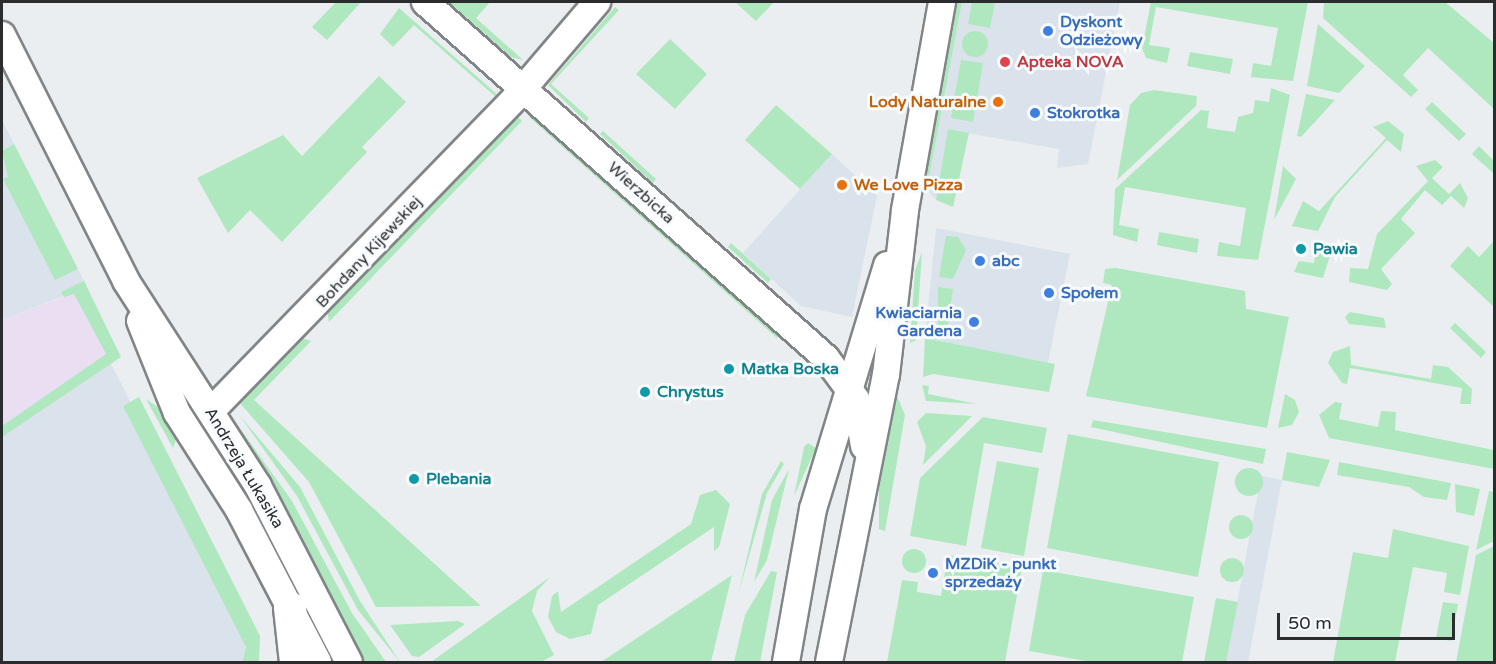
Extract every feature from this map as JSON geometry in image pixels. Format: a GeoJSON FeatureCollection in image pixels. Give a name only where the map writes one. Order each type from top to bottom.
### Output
{"type":"FeatureCollection","features":[{"type":"Feature","properties":{"kind":"main road"},"geometry":{"type":"LineString","coordinates":[[290,608],[296,663]]}},
{"type":"Feature","properties":{"kind":"street","name":"Wierzbicka"},"geometry":{"type":"LineString","coordinates":[[424,2],[812,345],[851,390]]}},
{"type":"Feature","properties":{"kind":"street","name":"Bohdany Kijewskiej"},"geometry":{"type":"LineString","coordinates":[[211,411],[307,317],[522,88],[597,2]]}},
{"type":"Feature","properties":{"kind":"street"},"geometry":{"type":"LineString","coordinates":[[829,663],[865,464],[886,375],[904,214],[942,2]]}},
{"type":"Feature","properties":{"kind":"street","name":"Andrzeja Łukasika"},"geometry":{"type":"LineString","coordinates":[[2,35],[126,281],[177,413],[239,510],[318,663]]}},
{"type":"Feature","properties":{"kind":"street"},"geometry":{"type":"LineString","coordinates":[[786,663],[813,509],[904,214]]}},
{"type":"Feature","properties":{"kind":"street","name":"Andrzeja Łukasika"},"geometry":{"type":"LineString","coordinates":[[126,281],[258,486],[349,663]]}},
{"type":"Feature","properties":{"kind":"street"},"geometry":{"type":"LineString","coordinates":[[851,390],[862,422],[865,464]]}},
{"type":"Feature","properties":{"kind":"shaded area"},"geometry":{"type":"Polygon","coordinates":[[[962,2],[1120,2],[1088,164],[1057,168],[1059,149],[949,130],[936,200],[931,194],[927,188],[962,2]]]}},
{"type":"Feature","properties":{"kind":"shaded area"},"geometry":{"type":"Polygon","coordinates":[[[2,120],[87,287],[2,320],[2,120]]]}},
{"type":"Feature","properties":{"kind":"shaded area"},"geometry":{"type":"Polygon","coordinates":[[[832,154],[877,196],[852,317],[801,306],[743,253],[832,154]]]}},
{"type":"Feature","properties":{"kind":"shaded area"},"geometry":{"type":"Polygon","coordinates":[[[936,228],[1070,254],[1048,363],[925,338],[936,228]]]}},
{"type":"Feature","properties":{"kind":"shaded area"},"geometry":{"type":"Polygon","coordinates":[[[74,293],[106,354],[2,426],[2,320],[74,293]]]}},
{"type":"Feature","properties":{"kind":"shaded area"},"geometry":{"type":"Polygon","coordinates":[[[106,354],[249,634],[242,662],[2,662],[2,426],[106,354]]]}},
{"type":"Feature","properties":{"kind":"shaded area"},"geometry":{"type":"Polygon","coordinates":[[[1261,476],[1282,480],[1248,662],[1226,662],[1261,476]]]}},
{"type":"Feature","properties":{"kind":"green space"},"geometry":{"type":"Polygon","coordinates":[[[336,2],[361,2],[327,40],[312,27],[336,2]]]}},
{"type":"Feature","properties":{"kind":"green space"},"geometry":{"type":"Polygon","coordinates":[[[449,2],[490,2],[476,18],[523,60],[511,57],[449,2]]]}},
{"type":"Feature","properties":{"kind":"green space"},"geometry":{"type":"Polygon","coordinates":[[[735,2],[774,2],[756,21],[735,2]]]}},
{"type":"Feature","properties":{"kind":"green space"},"geometry":{"type":"Polygon","coordinates":[[[956,2],[962,2],[927,188],[925,176],[956,2]]]}},
{"type":"Feature","properties":{"kind":"green space"},"geometry":{"type":"Polygon","coordinates":[[[972,2],[995,2],[990,28],[968,24],[972,2]]]}},
{"type":"Feature","properties":{"kind":"green space"},"geometry":{"type":"Polygon","coordinates":[[[1151,2],[1308,2],[1293,81],[1251,77],[1253,63],[1271,66],[1278,28],[1156,7],[1149,45],[1170,48],[1167,63],[1146,58],[1142,48],[1151,2]]]}},
{"type":"Feature","properties":{"kind":"green space"},"geometry":{"type":"Polygon","coordinates":[[[1324,2],[1445,2],[1494,43],[1494,109],[1428,48],[1403,75],[1418,90],[1411,97],[1323,18],[1324,2]]]}},
{"type":"Feature","properties":{"kind":"green space"},"geometry":{"type":"Polygon","coordinates":[[[615,7],[619,10],[551,84],[589,118],[586,122],[548,85],[615,7]]]}},
{"type":"Feature","properties":{"kind":"green space"},"geometry":{"type":"Polygon","coordinates":[[[399,8],[499,96],[497,98],[414,25],[393,47],[380,34],[399,8]]]}},
{"type":"Feature","properties":{"kind":"green space"},"geometry":{"type":"Polygon","coordinates":[[[1318,24],[1365,66],[1339,93],[1307,86],[1318,24]]]}},
{"type":"Feature","properties":{"kind":"green space"},"geometry":{"type":"Polygon","coordinates":[[[975,31],[984,35],[988,44],[984,53],[975,57],[966,53],[962,44],[966,35],[975,31]]]}},
{"type":"Feature","properties":{"kind":"green space"},"geometry":{"type":"Polygon","coordinates":[[[670,39],[707,74],[675,109],[636,74],[670,39]]]}},
{"type":"Feature","properties":{"kind":"green space"},"geometry":{"type":"Polygon","coordinates":[[[1190,52],[1233,59],[1230,74],[1187,66],[1190,52]]]}},
{"type":"Feature","properties":{"kind":"green space"},"geometry":{"type":"Polygon","coordinates":[[[961,60],[983,63],[973,122],[951,118],[961,60]]]}},
{"type":"Feature","properties":{"kind":"green space"},"geometry":{"type":"Polygon","coordinates":[[[379,76],[406,102],[362,147],[367,152],[282,242],[250,210],[228,233],[197,178],[283,135],[302,156],[379,76]]]}},
{"type":"Feature","properties":{"kind":"green space"},"geometry":{"type":"Polygon","coordinates":[[[1271,88],[1290,95],[1258,260],[1217,256],[1219,242],[1240,246],[1246,208],[1125,187],[1119,225],[1139,229],[1137,242],[1113,235],[1115,189],[1201,110],[1209,111],[1207,128],[1235,132],[1238,117],[1253,113],[1255,100],[1269,102],[1271,88]]]}},
{"type":"Feature","properties":{"kind":"green space"},"geometry":{"type":"Polygon","coordinates":[[[1154,90],[1197,96],[1196,106],[1117,180],[1130,105],[1141,93],[1154,90]]]}},
{"type":"Feature","properties":{"kind":"green space"},"geometry":{"type":"Polygon","coordinates":[[[1306,94],[1335,100],[1301,137],[1297,136],[1306,94]]]}},
{"type":"Feature","properties":{"kind":"green space"},"geometry":{"type":"Polygon","coordinates":[[[1432,102],[1466,134],[1459,141],[1425,109],[1432,102]]]}},
{"type":"Feature","properties":{"kind":"green space"},"geometry":{"type":"Polygon","coordinates":[[[776,105],[832,154],[800,189],[745,140],[776,105]]]}},
{"type":"Feature","properties":{"kind":"green space"},"geometry":{"type":"Polygon","coordinates":[[[514,113],[522,121],[329,322],[327,309],[514,113]]]}},
{"type":"Feature","properties":{"kind":"green space"},"geometry":{"type":"Polygon","coordinates":[[[532,114],[780,334],[777,338],[529,117],[532,114]]]}},
{"type":"Feature","properties":{"kind":"green space"},"geometry":{"type":"Polygon","coordinates":[[[1388,121],[1404,134],[1401,152],[1387,140],[1335,197],[1318,231],[1292,226],[1303,201],[1319,211],[1386,138],[1373,127],[1388,121]]]}},
{"type":"Feature","properties":{"kind":"green space"},"geometry":{"type":"Polygon","coordinates":[[[948,129],[969,133],[953,207],[936,200],[948,129]]]}},
{"type":"Feature","properties":{"kind":"green space"},"geometry":{"type":"Polygon","coordinates":[[[603,131],[656,179],[653,183],[600,134],[603,131]]]}},
{"type":"Feature","properties":{"kind":"green space"},"geometry":{"type":"Polygon","coordinates":[[[14,144],[78,269],[55,280],[3,179],[8,177],[2,151],[14,144]]]}},
{"type":"Feature","properties":{"kind":"green space"},"geometry":{"type":"Polygon","coordinates":[[[1479,146],[1494,161],[1494,174],[1472,154],[1479,146]]]}},
{"type":"Feature","properties":{"kind":"green space"},"geometry":{"type":"Polygon","coordinates":[[[1435,160],[1443,167],[1432,178],[1449,194],[1460,183],[1468,198],[1464,208],[1451,196],[1442,205],[1425,190],[1401,219],[1415,233],[1381,269],[1392,284],[1387,290],[1349,282],[1350,268],[1368,269],[1377,234],[1428,181],[1416,166],[1435,160]]]}},
{"type":"Feature","properties":{"kind":"green space"},"geometry":{"type":"Polygon","coordinates":[[[1283,166],[1296,179],[1274,220],[1283,166]]]}},
{"type":"Feature","properties":{"kind":"green space"},"geometry":{"type":"Polygon","coordinates":[[[1159,232],[1199,239],[1197,253],[1157,245],[1159,232]]]}},
{"type":"Feature","properties":{"kind":"green space"},"geometry":{"type":"Polygon","coordinates":[[[946,236],[958,237],[966,250],[953,279],[939,277],[946,236]]]}},
{"type":"Feature","properties":{"kind":"green space"},"geometry":{"type":"Polygon","coordinates":[[[1494,241],[1494,307],[1450,266],[1468,246],[1479,257],[1494,241]]]}},
{"type":"Feature","properties":{"kind":"green space"},"geometry":{"type":"Polygon","coordinates":[[[731,243],[771,279],[768,283],[728,247],[731,243]]]}},
{"type":"Feature","properties":{"kind":"green space"},"geometry":{"type":"Polygon","coordinates":[[[1316,246],[1332,249],[1323,278],[1294,272],[1299,261],[1314,263],[1316,246]]]}},
{"type":"Feature","properties":{"kind":"green space"},"geometry":{"type":"Polygon","coordinates":[[[922,252],[916,340],[910,343],[915,270],[922,252]]]}},
{"type":"Feature","properties":{"kind":"green space"},"geometry":{"type":"Polygon","coordinates":[[[1116,268],[1245,291],[1246,309],[1289,317],[1267,428],[1086,396],[1112,285],[1103,283],[1105,269],[1116,268]]]}},
{"type":"Feature","properties":{"kind":"green space"},"geometry":{"type":"Polygon","coordinates":[[[84,281],[121,357],[2,437],[2,426],[106,354],[74,294],[64,297],[61,292],[84,281]]]}},
{"type":"Feature","properties":{"kind":"green space"},"geometry":{"type":"Polygon","coordinates":[[[938,287],[953,289],[947,330],[938,325],[938,287]]]}},
{"type":"Feature","properties":{"kind":"green space"},"geometry":{"type":"Polygon","coordinates":[[[1350,312],[1384,318],[1386,328],[1349,324],[1345,317],[1350,312]]]}},
{"type":"Feature","properties":{"kind":"green space"},"geometry":{"type":"Polygon","coordinates":[[[1455,323],[1486,352],[1481,358],[1450,328],[1455,323]]]}},
{"type":"Feature","properties":{"kind":"green space"},"geometry":{"type":"Polygon","coordinates":[[[302,338],[311,341],[254,400],[481,606],[376,607],[309,482],[239,402],[302,338]]]}},
{"type":"Feature","properties":{"kind":"green space"},"geometry":{"type":"Polygon","coordinates":[[[925,338],[1055,364],[1049,392],[933,374],[923,377],[925,338]]]}},
{"type":"Feature","properties":{"kind":"green space"},"geometry":{"type":"Polygon","coordinates":[[[1350,346],[1351,365],[1431,379],[1433,365],[1448,367],[1472,389],[1471,404],[1460,404],[1462,388],[1350,368],[1347,384],[1342,383],[1328,363],[1333,352],[1350,346]]]}},
{"type":"Feature","properties":{"kind":"green space"},"geometry":{"type":"Polygon","coordinates":[[[892,384],[905,415],[885,531],[879,529],[879,472],[892,384]]]}},
{"type":"Feature","properties":{"kind":"green space"},"geometry":{"type":"Polygon","coordinates":[[[922,385],[929,386],[928,394],[977,404],[926,401],[922,385]]]}},
{"type":"Feature","properties":{"kind":"green space"},"geometry":{"type":"Polygon","coordinates":[[[1285,394],[1295,400],[1299,412],[1292,425],[1278,428],[1285,394]]]}},
{"type":"Feature","properties":{"kind":"green space"},"geometry":{"type":"Polygon","coordinates":[[[139,397],[260,636],[259,662],[242,662],[246,647],[123,406],[139,397]]]}},
{"type":"Feature","properties":{"kind":"green space"},"geometry":{"type":"Polygon","coordinates":[[[146,399],[159,408],[177,437],[173,448],[146,399]]]}},
{"type":"Feature","properties":{"kind":"green space"},"geometry":{"type":"Polygon","coordinates":[[[1335,402],[1342,403],[1339,419],[1378,427],[1381,411],[1396,412],[1395,430],[1494,450],[1494,469],[1329,438],[1319,415],[1335,402]]]}},
{"type":"Feature","properties":{"kind":"green space"},"geometry":{"type":"Polygon","coordinates":[[[926,413],[972,416],[923,465],[926,446],[917,422],[926,413]]]}},
{"type":"Feature","properties":{"kind":"green space"},"geometry":{"type":"Polygon","coordinates":[[[240,416],[300,487],[360,601],[400,662],[358,610],[297,496],[240,416]]]}},
{"type":"Feature","properties":{"kind":"green space"},"geometry":{"type":"Polygon","coordinates":[[[983,417],[1047,428],[1042,453],[984,443],[966,546],[910,536],[920,478],[983,417]]]}},
{"type":"Feature","properties":{"kind":"green space"},"geometry":{"type":"Polygon","coordinates":[[[234,420],[292,501],[352,613],[386,662],[363,662],[234,420]]]}},
{"type":"Feature","properties":{"kind":"green space"},"geometry":{"type":"Polygon","coordinates":[[[1093,420],[1266,449],[1263,464],[1091,427],[1093,420]]]}},
{"type":"Feature","properties":{"kind":"green space"},"geometry":{"type":"Polygon","coordinates":[[[1068,434],[1219,462],[1198,577],[1047,548],[1068,434]]]}},
{"type":"Feature","properties":{"kind":"green space"},"geometry":{"type":"Polygon","coordinates":[[[808,443],[816,448],[794,496],[804,447],[808,443]]]}},
{"type":"Feature","properties":{"kind":"green space"},"geometry":{"type":"Polygon","coordinates":[[[1287,452],[1330,460],[1319,487],[1282,480],[1287,452]]]}},
{"type":"Feature","properties":{"kind":"green space"},"geometry":{"type":"Polygon","coordinates":[[[781,461],[784,464],[767,493],[738,595],[762,494],[781,461]]]}},
{"type":"Feature","properties":{"kind":"green space"},"geometry":{"type":"Polygon","coordinates":[[[997,461],[1039,468],[1024,556],[981,548],[997,461]]]}},
{"type":"Feature","properties":{"kind":"green space"},"geometry":{"type":"Polygon","coordinates":[[[1339,462],[1451,483],[1447,500],[1424,497],[1409,487],[1337,475],[1339,462]]]}},
{"type":"Feature","properties":{"kind":"green space"},"geometry":{"type":"Polygon","coordinates":[[[1249,468],[1259,472],[1263,482],[1259,492],[1249,496],[1239,492],[1235,482],[1239,472],[1249,468]]]}},
{"type":"Feature","properties":{"kind":"green space"},"geometry":{"type":"Polygon","coordinates":[[[789,469],[767,560],[754,582],[772,500],[789,469]]]}},
{"type":"Feature","properties":{"kind":"green space"},"geometry":{"type":"Polygon","coordinates":[[[1455,484],[1480,489],[1474,516],[1456,512],[1455,484]]]}},
{"type":"Feature","properties":{"kind":"green space"},"geometry":{"type":"Polygon","coordinates":[[[716,490],[730,504],[719,547],[714,551],[714,527],[598,605],[591,634],[570,639],[556,632],[548,617],[552,596],[558,591],[561,612],[691,524],[700,495],[716,490]]]}},
{"type":"Feature","properties":{"kind":"green space"},"geometry":{"type":"Polygon","coordinates":[[[1489,491],[1494,492],[1494,541],[1476,550],[1489,491]]]}},
{"type":"Feature","properties":{"kind":"green space"},"geometry":{"type":"Polygon","coordinates":[[[1241,515],[1246,516],[1252,522],[1252,532],[1246,538],[1241,539],[1236,538],[1230,532],[1229,527],[1230,522],[1236,516],[1241,515]]]}},
{"type":"Feature","properties":{"kind":"green space"},"geometry":{"type":"Polygon","coordinates":[[[1393,529],[1469,546],[1460,595],[1444,592],[1447,573],[1413,567],[1395,662],[1333,662],[1353,552],[1388,558],[1393,529]]]}},
{"type":"Feature","properties":{"kind":"green space"},"geometry":{"type":"Polygon","coordinates":[[[1494,546],[1494,662],[1456,662],[1476,555],[1494,546]]]}},
{"type":"Feature","properties":{"kind":"green space"},"geometry":{"type":"Polygon","coordinates":[[[914,549],[919,550],[925,556],[925,566],[919,572],[914,573],[909,572],[903,566],[902,561],[903,556],[909,550],[914,549]]]}},
{"type":"Feature","properties":{"kind":"green space"},"geometry":{"type":"Polygon","coordinates":[[[948,555],[1022,567],[1005,662],[887,662],[902,580],[918,582],[917,592],[941,596],[948,555]]]}},
{"type":"Feature","properties":{"kind":"green space"},"geometry":{"type":"Polygon","coordinates":[[[1227,558],[1237,558],[1244,565],[1244,575],[1237,582],[1227,582],[1220,575],[1220,565],[1227,558]]]}},
{"type":"Feature","properties":{"kind":"green space"},"geometry":{"type":"Polygon","coordinates":[[[1043,570],[1194,597],[1182,662],[1091,662],[1029,651],[1043,570]]]}},
{"type":"Feature","properties":{"kind":"green space"},"geometry":{"type":"Polygon","coordinates":[[[771,571],[777,572],[760,662],[734,662],[745,615],[771,571]]]}},
{"type":"Feature","properties":{"kind":"green space"},"geometry":{"type":"Polygon","coordinates":[[[732,575],[711,662],[601,662],[732,575]]]}},
{"type":"Feature","properties":{"kind":"green space"},"geometry":{"type":"Polygon","coordinates":[[[550,577],[537,591],[532,611],[554,655],[541,662],[431,662],[550,577]]]}},
{"type":"Feature","properties":{"kind":"green space"},"geometry":{"type":"Polygon","coordinates":[[[1216,598],[1238,602],[1226,662],[1204,662],[1216,598]]]}},
{"type":"Feature","properties":{"kind":"green space"},"geometry":{"type":"Polygon","coordinates":[[[1443,602],[1458,604],[1451,641],[1436,638],[1443,602]]]}},
{"type":"Feature","properties":{"kind":"green space"},"geometry":{"type":"Polygon","coordinates":[[[458,621],[465,624],[419,657],[412,656],[390,625],[458,621]]]}},
{"type":"Feature","properties":{"kind":"place","name":"Dyskont Odzieżowy"},"geometry":{"type":"Point","coordinates":[1048,31]}},
{"type":"Feature","properties":{"kind":"place","name":"Apteka NOVA"},"geometry":{"type":"Point","coordinates":[1005,62]}},
{"type":"Feature","properties":{"kind":"place","name":"Lody Naturalne"},"geometry":{"type":"Point","coordinates":[998,102]}},
{"type":"Feature","properties":{"kind":"place","name":"Stokrotka"},"geometry":{"type":"Point","coordinates":[1035,113]}},
{"type":"Feature","properties":{"kind":"place","name":"We Love Pizza"},"geometry":{"type":"Point","coordinates":[842,185]}},
{"type":"Feature","properties":{"kind":"place","name":"Pawia"},"geometry":{"type":"Point","coordinates":[1301,249]}},
{"type":"Feature","properties":{"kind":"place","name":"abc"},"geometry":{"type":"Point","coordinates":[980,261]}},
{"type":"Feature","properties":{"kind":"place","name":"Społem"},"geometry":{"type":"Point","coordinates":[1049,293]}},
{"type":"Feature","properties":{"kind":"place","name":"Kwiaciarnia Gardena"},"geometry":{"type":"Point","coordinates":[974,322]}},
{"type":"Feature","properties":{"kind":"place","name":"Matka Boska"},"geometry":{"type":"Point","coordinates":[729,369]}},
{"type":"Feature","properties":{"kind":"place","name":"Chrystus"},"geometry":{"type":"Point","coordinates":[645,392]}},
{"type":"Feature","properties":{"kind":"place","name":"Plebania"},"geometry":{"type":"Point","coordinates":[414,479]}},
{"type":"Feature","properties":{"kind":"place","name":"MZDiK - punkt sprzedaży"},"geometry":{"type":"Point","coordinates":[933,573]}}]}
